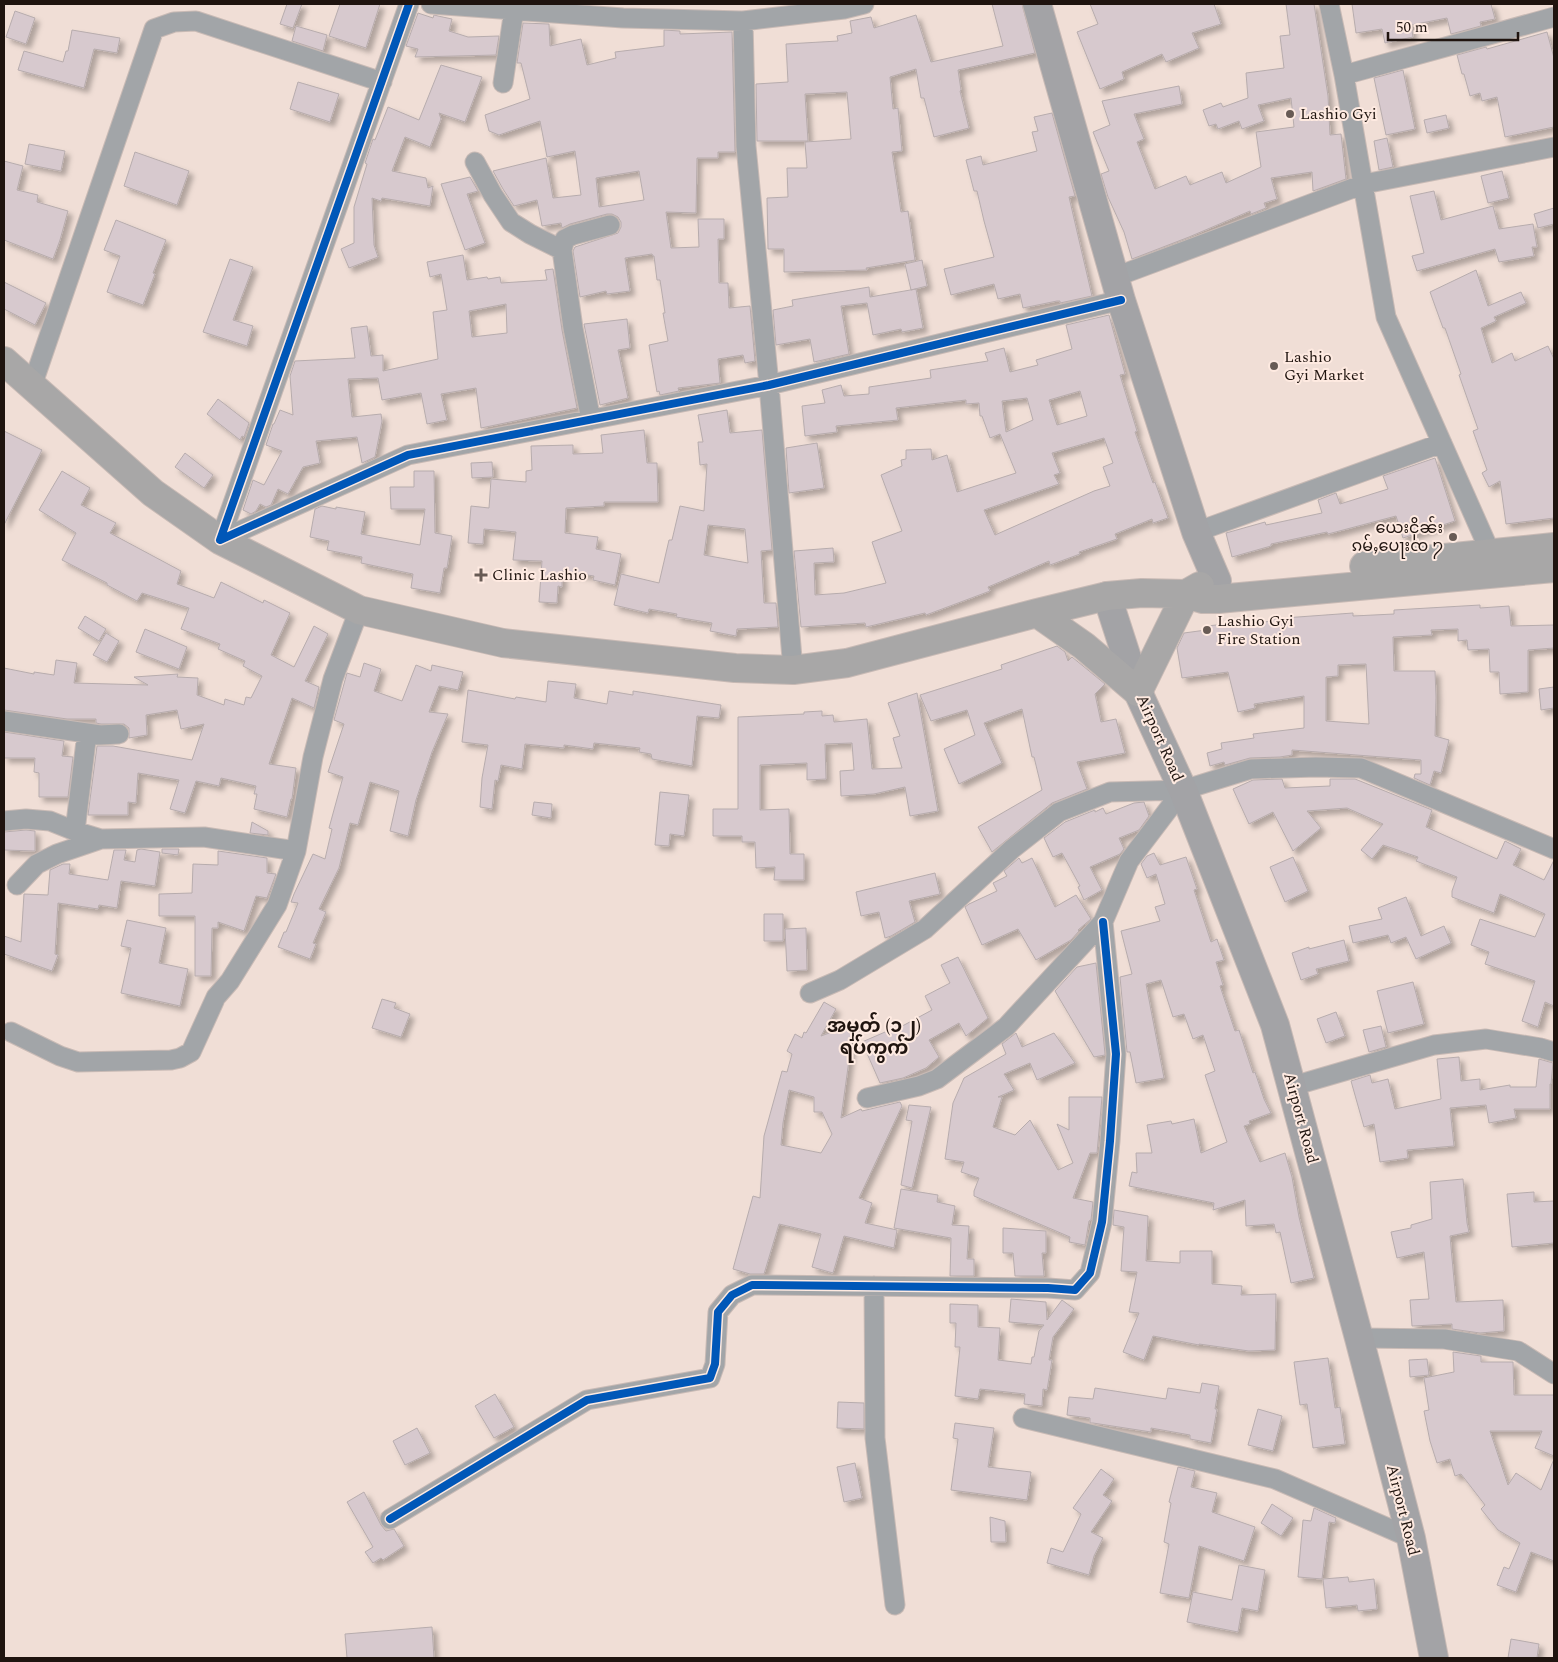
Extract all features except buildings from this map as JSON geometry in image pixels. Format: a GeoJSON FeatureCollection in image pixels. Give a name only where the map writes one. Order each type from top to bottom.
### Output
{"type":"FeatureCollection","features":[{"type":"Feature","properties":{"kind":"main road"},"geometry":{"type":"LineString","coordinates":[[1037,4],[1118,288],[1196,532],[1217,581]]}},
{"type":"Feature","properties":{"kind":"main road"},"geometry":{"type":"LineString","coordinates":[[4,361],[153,493],[220,540],[359,610],[503,643],[735,668],[793,670],[848,663],[1037,612],[1107,596],[1142,593],[1186,594],[1202,599],[1218,599],[1554,568]]}},
{"type":"Feature","properties":{"kind":"main road"},"geometry":{"type":"LineString","coordinates":[[1037,612],[1084,646],[1138,692],[1186,594],[1201,585],[1217,581],[1554,547]]}},
{"type":"Feature","properties":{"kind":"main road","name":"Airport Road"},"geometry":{"type":"LineString","coordinates":[[1107,596],[1138,692],[1184,790],[1275,1025],[1360,1338],[1411,1538],[1434,1658]]}},
{"type":"Feature","properties":{"kind":"street"},"geometry":{"type":"LineString","coordinates":[[220,540],[410,4]]}},
{"type":"Feature","properties":{"kind":"street"},"geometry":{"type":"LineString","coordinates":[[431,4],[623,18],[743,21],[844,9],[864,4]]}},
{"type":"Feature","properties":{"kind":"street"},"geometry":{"type":"LineString","coordinates":[[1329,4],[1364,184],[1386,317],[1492,554]]}},
{"type":"Feature","properties":{"kind":"street"},"geometry":{"type":"LineString","coordinates":[[503,83],[514,10]]}},
{"type":"Feature","properties":{"kind":"street"},"geometry":{"type":"LineString","coordinates":[[1344,75],[1554,16]]}},
{"type":"Feature","properties":{"kind":"street"},"geometry":{"type":"LineString","coordinates":[[743,21],[746,146],[769,385],[793,670]]}},
{"type":"Feature","properties":{"kind":"street"},"geometry":{"type":"LineString","coordinates":[[32,386],[154,29],[174,22],[196,22],[382,82]]}},
{"type":"Feature","properties":{"kind":"street"},"geometry":{"type":"LineString","coordinates":[[220,540],[408,455],[769,385],[1118,288],[1364,184],[1554,147]]}},
{"type":"Feature","properties":{"kind":"street"},"geometry":{"type":"LineString","coordinates":[[475,162],[493,195],[511,222],[562,250]]}},
{"type":"Feature","properties":{"kind":"street"},"geometry":{"type":"LineString","coordinates":[[591,420],[573,328],[562,250],[565,239],[573,234],[610,225]]}},
{"type":"Feature","properties":{"kind":"street"},"geometry":{"type":"LineString","coordinates":[[1196,532],[1442,443]]}},
{"type":"Feature","properties":{"kind":"street"},"geometry":{"type":"LineString","coordinates":[[11,1032],[60,1056],[78,1062],[171,1060],[191,1052],[216,997],[230,981],[277,905],[296,851],[313,756],[333,679],[359,610]]}},
{"type":"Feature","properties":{"kind":"street"},"geometry":{"type":"LineString","coordinates":[[4,722],[100,735],[119,734]]}},
{"type":"Feature","properties":{"kind":"street"},"geometry":{"type":"LineString","coordinates":[[75,831],[87,733]]}},
{"type":"Feature","properties":{"kind":"street"},"geometry":{"type":"LineString","coordinates":[[810,993],[840,980],[925,928],[1012,849],[1060,812],[1110,792],[1184,790],[1252,769],[1361,768],[1554,850]]}},
{"type":"Feature","properties":{"kind":"street"},"geometry":{"type":"LineString","coordinates":[[867,1098],[920,1086],[937,1079],[1006,1027],[1103,922],[1129,862],[1184,790]]}},
{"type":"Feature","properties":{"kind":"street"},"geometry":{"type":"LineString","coordinates":[[4,821],[50,821],[101,839]]}},
{"type":"Feature","properties":{"kind":"street"},"geometry":{"type":"LineString","coordinates":[[17,885],[37,864],[57,854],[101,839],[204,837],[296,851]]}},
{"type":"Feature","properties":{"kind":"street"},"geometry":{"type":"LineString","coordinates":[[390,1520],[587,1400],[710,1378],[715,1364],[718,1312],[732,1295],[752,1285],[1048,1288],[1075,1290],[1090,1273],[1102,1222],[1116,1054],[1103,922]]}},
{"type":"Feature","properties":{"kind":"street"},"geometry":{"type":"LineString","coordinates":[[1293,1086],[1434,1045],[1486,1039],[1554,1052]]}},
{"type":"Feature","properties":{"kind":"street"},"geometry":{"type":"LineString","coordinates":[[874,1286],[874,1438],[895,1605]]}},
{"type":"Feature","properties":{"kind":"street"},"geometry":{"type":"LineString","coordinates":[[1360,1338],[1444,1339],[1518,1351],[1554,1374]]}},
{"type":"Feature","properties":{"kind":"street"},"geometry":{"type":"LineString","coordinates":[[1023,1418],[1275,1479],[1411,1538]]}},
{"type":"Feature","properties":{"kind":"cycle path"},"geometry":{"type":"LineString","coordinates":[[409,4],[220,540],[408,455],[769,385],[1121,300]]}},
{"type":"Feature","properties":{"kind":"cycle path"},"geometry":{"type":"LineString","coordinates":[[390,1519],[587,1400],[710,1378],[715,1364],[718,1312],[732,1295],[752,1285],[1048,1288],[1075,1290],[1090,1273],[1102,1222],[1110,1141],[1116,1054],[1103,922]]}},
{"type":"Feature","properties":{"kind":"place","name":"Lashio Gyi"},"geometry":{"type":"Point","coordinates":[1290,114]}},
{"type":"Feature","properties":{"kind":"place","name":"Lashio Gyi Market"},"geometry":{"type":"Point","coordinates":[1274,366]}},
{"type":"Feature","properties":{"kind":"place","name":"ယေးငိုၼ်း ၵမ်ႇပေႃးၸ ႒"},"geometry":{"type":"Point","coordinates":[1453,537]}},
{"type":"Feature","properties":{"kind":"place","name":"Clinic Lashio"},"geometry":{"type":"Point","coordinates":[481,575]}},
{"type":"Feature","properties":{"kind":"place","name":"Lashio Gyi Fire Station"},"geometry":{"type":"Point","coordinates":[1207,630]}},
{"type":"Feature","properties":{"kind":"district","name":"အမှတ် (၁၂) ရပ်ကွက်"},"geometry":{"type":"Point","coordinates":[874,1037]}}]}
